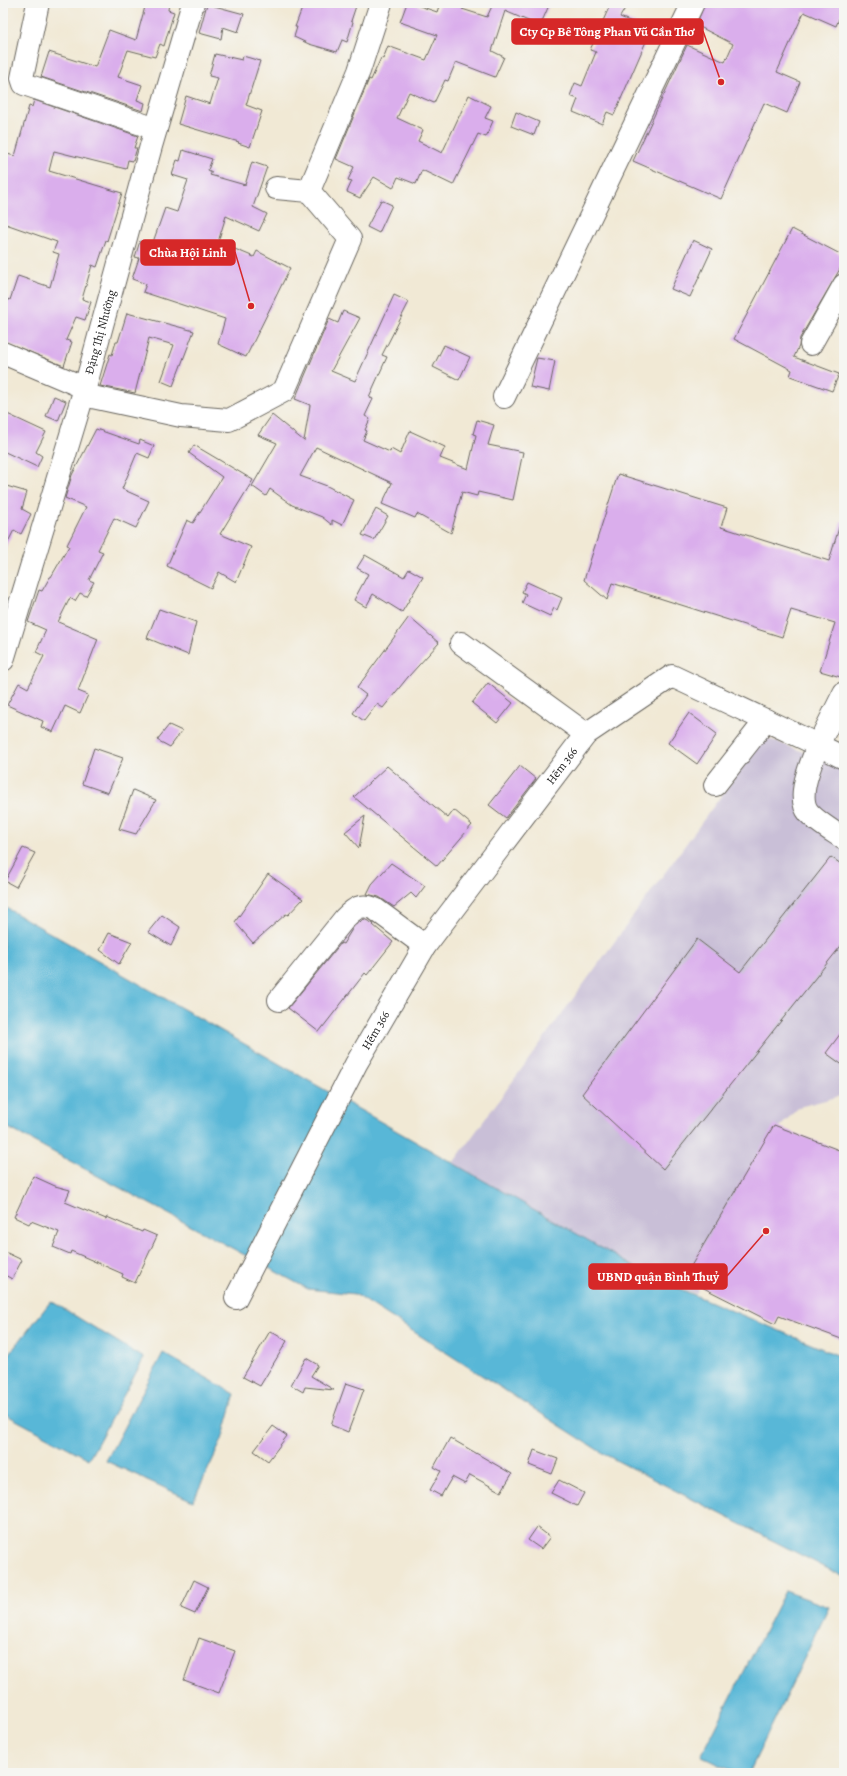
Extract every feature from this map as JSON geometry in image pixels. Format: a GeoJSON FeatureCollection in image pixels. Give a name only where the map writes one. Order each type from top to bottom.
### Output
{"type":"FeatureCollection","features":[{"type":"Feature","properties":{"kind":"street"},"geometry":{"type":"LineString","coordinates":[[38,3],[22,78],[24,84],[156,129]]}},
{"type":"Feature","properties":{"kind":"street","name":"Đặng Thị Nhường"},"geometry":{"type":"LineString","coordinates":[[3,660],[84,391],[156,129],[193,3]]}},
{"type":"Feature","properties":{"kind":"street"},"geometry":{"type":"LineString","coordinates":[[309,191],[359,71],[381,3]]}},
{"type":"Feature","properties":{"kind":"street"},"geometry":{"type":"LineString","coordinates":[[504,396],[693,3]]}},
{"type":"Feature","properties":{"kind":"street"},"geometry":{"type":"LineString","coordinates":[[3,353],[84,391],[180,416],[229,420],[284,391],[350,239],[309,191],[276,188]]}},
{"type":"Feature","properties":{"kind":"street"},"geometry":{"type":"LineString","coordinates":[[811,344],[844,285]]}},
{"type":"Feature","properties":{"kind":"street"},"geometry":{"type":"LineString","coordinates":[[461,643],[586,734]]}},
{"type":"Feature","properties":{"kind":"street","name":"Hẽm 366"},"geometry":{"type":"LineString","coordinates":[[236,1298],[356,1064],[425,946],[586,734],[672,676],[818,744],[844,758]]}},
{"type":"Feature","properties":{"kind":"street"},"geometry":{"type":"LineString","coordinates":[[844,693],[818,744],[805,784],[803,802],[809,813],[844,839]]}},
{"type":"Feature","properties":{"kind":"street"},"geometry":{"type":"LineString","coordinates":[[715,785],[766,720]]}},
{"type":"Feature","properties":{"kind":"street"},"geometry":{"type":"LineString","coordinates":[[279,1000],[346,918],[356,908],[368,906],[375,909],[425,946]]}},
{"type":"Feature","properties":{"kind":"shaded area"},"geometry":{"type":"Polygon","coordinates":[[[764,737],[844,767],[844,1095],[799,1107],[762,1146],[696,1294],[654,1278],[453,1163],[764,737]]]}},
{"type":"Feature","properties":{"kind":"water"},"geometry":{"type":"Polygon","coordinates":[[[3,906],[654,1278],[844,1358],[844,1577],[604,1454],[355,1294],[308,1289],[3,1125],[3,906]]]}},
{"type":"Feature","properties":{"kind":"water"},"geometry":{"type":"Polygon","coordinates":[[[51,1301],[144,1358],[89,1459],[3,1413],[3,1362],[51,1301]]]}},
{"type":"Feature","properties":{"kind":"water"},"geometry":{"type":"Polygon","coordinates":[[[163,1353],[235,1394],[222,1440],[193,1501],[106,1461],[163,1353]]]}},
{"type":"Feature","properties":{"kind":"water"},"geometry":{"type":"Polygon","coordinates":[[[785,1591],[829,1607],[749,1773],[737,1773],[701,1756],[785,1591]]]}},
{"type":"Feature","properties":{"kind":"building"},"geometry":{"type":"Polygon","coordinates":[[[146,3],[169,3],[168,10],[174,12],[164,46],[160,44],[155,57],[128,50],[118,77],[142,85],[137,100],[145,103],[143,111],[41,77],[49,52],[95,67],[109,30],[136,40],[146,3]]]}},
{"type":"Feature","properties":{"kind":"building"},"geometry":{"type":"Polygon","coordinates":[[[304,3],[357,3],[351,21],[353,22],[347,42],[342,40],[337,52],[309,44],[294,37],[297,27],[295,27],[304,3]]]}},
{"type":"Feature","properties":{"kind":"building"},"geometry":{"type":"Polygon","coordinates":[[[407,3],[437,12],[440,3],[464,3],[462,9],[487,17],[492,6],[486,3],[550,3],[540,26],[505,11],[492,51],[504,57],[495,77],[456,62],[448,81],[445,80],[434,103],[409,92],[397,118],[423,130],[418,141],[442,153],[469,95],[491,106],[485,118],[493,121],[486,137],[478,134],[453,185],[422,170],[416,184],[398,177],[393,188],[374,177],[360,198],[347,192],[352,181],[348,180],[354,167],[336,159],[369,79],[371,80],[381,58],[383,59],[388,46],[426,60],[437,35],[400,22],[407,3]]]}},
{"type":"Feature","properties":{"kind":"building"},"geometry":{"type":"Polygon","coordinates":[[[611,3],[628,3],[620,17],[651,30],[614,115],[607,112],[602,124],[573,112],[578,99],[570,96],[575,83],[582,86],[596,52],[590,50],[611,3]]]}},
{"type":"Feature","properties":{"kind":"building"},"geometry":{"type":"Polygon","coordinates":[[[705,3],[844,3],[844,7],[836,26],[804,12],[777,72],[800,82],[787,113],[764,103],[721,199],[633,161],[687,45],[725,62],[733,44],[696,25],[705,3]]]}},
{"type":"Feature","properties":{"kind":"building"},"geometry":{"type":"Polygon","coordinates":[[[207,4],[244,14],[238,32],[223,27],[221,39],[199,33],[207,4]]]}},
{"type":"Feature","properties":{"kind":"building"},"geometry":{"type":"Polygon","coordinates":[[[215,54],[242,60],[243,56],[260,61],[246,105],[262,111],[250,147],[238,143],[239,142],[178,124],[186,96],[210,104],[218,78],[209,76],[215,54]]]}},
{"type":"Feature","properties":{"kind":"building"},"geometry":{"type":"Polygon","coordinates":[[[34,100],[138,136],[134,148],[137,148],[133,161],[128,160],[126,169],[54,151],[49,171],[122,193],[107,241],[106,240],[97,267],[92,265],[82,299],[91,302],[85,320],[76,317],[66,340],[72,342],[64,366],[3,341],[3,298],[10,300],[18,276],[50,287],[59,254],[53,252],[57,242],[3,223],[3,153],[15,156],[29,106],[32,107],[34,100]]]}},
{"type":"Feature","properties":{"kind":"building"},"geometry":{"type":"Polygon","coordinates":[[[516,112],[539,122],[534,135],[511,126],[516,112]]]}},
{"type":"Feature","properties":{"kind":"building"},"geometry":{"type":"Polygon","coordinates":[[[183,150],[212,159],[208,170],[212,172],[210,175],[245,185],[252,162],[267,167],[253,207],[267,214],[259,231],[226,216],[218,242],[254,257],[257,251],[290,268],[246,357],[218,344],[225,319],[143,292],[146,284],[132,279],[139,258],[135,257],[140,241],[152,245],[165,208],[177,212],[188,180],[172,175],[177,160],[180,161],[183,150]]]}},
{"type":"Feature","properties":{"kind":"building"},"geometry":{"type":"Polygon","coordinates":[[[381,200],[392,205],[379,233],[367,227],[381,200]]]}},
{"type":"Feature","properties":{"kind":"building"},"geometry":{"type":"Polygon","coordinates":[[[792,229],[844,256],[844,262],[800,338],[799,346],[794,357],[839,374],[832,391],[790,376],[792,370],[734,339],[792,229]]]}},
{"type":"Feature","properties":{"kind":"building"},"geometry":{"type":"Polygon","coordinates":[[[693,240],[712,249],[690,297],[671,289],[693,240]]]}},
{"type":"Feature","properties":{"kind":"building"},"geometry":{"type":"Polygon","coordinates":[[[394,295],[409,302],[382,355],[387,357],[369,397],[373,399],[365,416],[370,419],[365,430],[367,431],[363,440],[390,452],[391,449],[400,454],[410,431],[445,447],[440,458],[468,469],[476,435],[473,434],[477,420],[494,425],[488,445],[523,452],[513,500],[478,492],[477,496],[462,492],[451,533],[417,514],[415,518],[382,504],[392,483],[316,447],[300,476],[327,486],[354,500],[342,525],[332,520],[332,525],[322,517],[292,505],[270,489],[266,496],[252,486],[277,443],[258,435],[272,415],[304,441],[310,405],[295,399],[329,319],[338,323],[343,311],[360,318],[331,371],[355,381],[394,295]]]}},
{"type":"Feature","properties":{"kind":"building"},"geometry":{"type":"Polygon","coordinates":[[[127,313],[194,331],[173,386],[161,381],[174,345],[149,338],[135,393],[100,386],[110,354],[112,355],[116,342],[118,342],[127,313]]]}},
{"type":"Feature","properties":{"kind":"building"},"geometry":{"type":"Polygon","coordinates":[[[444,345],[470,357],[459,380],[433,367],[444,345]]]}},
{"type":"Feature","properties":{"kind":"building"},"geometry":{"type":"Polygon","coordinates":[[[537,358],[555,361],[549,391],[530,387],[537,358]]]}},
{"type":"Feature","properties":{"kind":"building"},"geometry":{"type":"Polygon","coordinates":[[[54,396],[66,401],[58,421],[46,416],[54,396]]]}},
{"type":"Feature","properties":{"kind":"building"},"geometry":{"type":"Polygon","coordinates":[[[3,412],[46,432],[36,452],[42,456],[37,467],[3,451],[3,412]]]}},
{"type":"Feature","properties":{"kind":"building"},"geometry":{"type":"Polygon","coordinates":[[[96,429],[139,444],[140,440],[154,446],[149,458],[137,453],[122,489],[149,501],[136,528],[114,518],[98,550],[103,552],[89,580],[94,582],[86,596],[80,593],[75,601],[70,598],[58,622],[98,639],[78,691],[88,695],[80,713],[65,706],[53,732],[41,727],[43,721],[7,705],[19,683],[28,688],[44,656],[36,652],[46,630],[28,622],[39,590],[42,591],[69,546],[67,545],[86,507],[65,498],[72,475],[96,429]]]}},
{"type":"Feature","properties":{"kind":"building"},"geometry":{"type":"Polygon","coordinates":[[[194,445],[253,480],[220,534],[251,547],[236,582],[219,572],[211,588],[167,566],[187,520],[193,523],[222,477],[189,453],[194,445]]]}},
{"type":"Feature","properties":{"kind":"building"},"geometry":{"type":"Polygon","coordinates":[[[618,474],[727,508],[721,527],[829,561],[841,521],[844,522],[844,678],[820,671],[835,623],[791,610],[782,637],[612,583],[607,600],[584,580],[618,474]]]}},
{"type":"Feature","properties":{"kind":"building"},"geometry":{"type":"Polygon","coordinates":[[[3,485],[27,492],[22,509],[31,514],[21,534],[14,530],[3,552],[3,485]]]}},
{"type":"Feature","properties":{"kind":"building"},"geometry":{"type":"Polygon","coordinates":[[[376,509],[388,516],[374,540],[362,535],[376,509]]]}},
{"type":"Feature","properties":{"kind":"building"},"geometry":{"type":"Polygon","coordinates":[[[365,555],[404,577],[409,569],[423,577],[402,612],[373,594],[366,607],[354,600],[368,574],[357,568],[365,555]]]}},
{"type":"Feature","properties":{"kind":"building"},"geometry":{"type":"Polygon","coordinates":[[[527,582],[562,598],[557,610],[554,608],[550,616],[522,603],[526,594],[522,592],[527,582]]]}},
{"type":"Feature","properties":{"kind":"building"},"geometry":{"type":"Polygon","coordinates":[[[159,609],[196,622],[188,655],[147,638],[159,609]]]}},
{"type":"Feature","properties":{"kind":"building"},"geometry":{"type":"Polygon","coordinates":[[[409,617],[439,643],[408,677],[383,708],[377,704],[364,721],[353,713],[366,695],[357,688],[409,617]]]}},
{"type":"Feature","properties":{"kind":"building"},"geometry":{"type":"Polygon","coordinates":[[[488,683],[513,703],[497,723],[472,703],[488,683]]]}},
{"type":"Feature","properties":{"kind":"building"},"geometry":{"type":"Polygon","coordinates":[[[689,713],[717,734],[697,764],[668,743],[689,713]]]}},
{"type":"Feature","properties":{"kind":"building"},"geometry":{"type":"Polygon","coordinates":[[[169,725],[182,731],[170,747],[157,740],[169,725]]]}},
{"type":"Feature","properties":{"kind":"building"},"geometry":{"type":"Polygon","coordinates":[[[94,748],[123,758],[108,793],[82,784],[94,748]]]}},
{"type":"Feature","properties":{"kind":"building"},"geometry":{"type":"Polygon","coordinates":[[[387,766],[448,818],[454,810],[472,825],[437,866],[354,797],[387,766]]]}},
{"type":"Feature","properties":{"kind":"building"},"geometry":{"type":"Polygon","coordinates":[[[520,766],[536,779],[506,818],[489,805],[520,766]]]}},
{"type":"Feature","properties":{"kind":"building"},"geometry":{"type":"Polygon","coordinates":[[[133,790],[156,800],[136,834],[119,829],[133,790]]]}},
{"type":"Feature","properties":{"kind":"building"},"geometry":{"type":"Polygon","coordinates":[[[365,816],[359,848],[345,832],[365,816]]]}},
{"type":"Feature","properties":{"kind":"building"},"geometry":{"type":"Polygon","coordinates":[[[23,848],[35,853],[16,887],[5,881],[23,848]]]}},
{"type":"Feature","properties":{"kind":"building"},"geometry":{"type":"Polygon","coordinates":[[[831,857],[844,866],[844,942],[663,1169],[582,1094],[697,939],[740,972],[831,857]]]}},
{"type":"Feature","properties":{"kind":"building"},"geometry":{"type":"Polygon","coordinates":[[[391,863],[425,886],[416,898],[411,893],[394,907],[379,897],[367,894],[372,884],[391,863]]]}},
{"type":"Feature","properties":{"kind":"building"},"geometry":{"type":"Polygon","coordinates":[[[268,874],[303,899],[288,915],[286,914],[253,943],[235,922],[268,874]]]}},
{"type":"Feature","properties":{"kind":"building"},"geometry":{"type":"Polygon","coordinates":[[[162,915],[180,927],[171,946],[148,932],[162,915]]]}},
{"type":"Feature","properties":{"kind":"building"},"geometry":{"type":"Polygon","coordinates":[[[364,919],[374,924],[373,925],[393,942],[367,975],[365,973],[319,1032],[288,1008],[341,943],[343,944],[354,926],[364,919]]]}},
{"type":"Feature","properties":{"kind":"building"},"geometry":{"type":"Polygon","coordinates":[[[109,933],[132,942],[119,964],[100,950],[109,933]]]}},
{"type":"Feature","properties":{"kind":"building"},"geometry":{"type":"Polygon","coordinates":[[[844,1029],[844,1066],[826,1053],[844,1029]]]}},
{"type":"Feature","properties":{"kind":"building"},"geometry":{"type":"Polygon","coordinates":[[[774,1125],[844,1152],[844,1340],[779,1316],[775,1324],[684,1278],[774,1125]]]}},
{"type":"Feature","properties":{"kind":"building"},"geometry":{"type":"Polygon","coordinates":[[[33,1176],[55,1186],[70,1190],[65,1202],[106,1219],[107,1217],[142,1232],[143,1230],[157,1236],[135,1283],[122,1277],[123,1274],[71,1251],[70,1254],[53,1247],[59,1232],[31,1221],[29,1224],[14,1217],[33,1176]]]}},
{"type":"Feature","properties":{"kind":"building"},"geometry":{"type":"Polygon","coordinates":[[[3,1251],[22,1260],[12,1279],[3,1274],[3,1251]]]}},
{"type":"Feature","properties":{"kind":"building"},"geometry":{"type":"Polygon","coordinates":[[[270,1331],[287,1341],[260,1386],[243,1377],[270,1331]]]}},
{"type":"Feature","properties":{"kind":"building"},"geometry":{"type":"Polygon","coordinates":[[[306,1358],[318,1365],[311,1376],[334,1390],[305,1387],[303,1392],[291,1385],[306,1358]]]}},
{"type":"Feature","properties":{"kind":"building"},"geometry":{"type":"Polygon","coordinates":[[[346,1383],[364,1389],[348,1432],[331,1425],[346,1383]]]}},
{"type":"Feature","properties":{"kind":"building"},"geometry":{"type":"Polygon","coordinates":[[[273,1426],[287,1436],[268,1461],[254,1451],[273,1426]]]}},
{"type":"Feature","properties":{"kind":"building"},"geometry":{"type":"Polygon","coordinates":[[[450,1438],[512,1474],[501,1492],[470,1475],[465,1484],[452,1477],[441,1496],[430,1490],[441,1471],[434,1467],[450,1438]]]}},
{"type":"Feature","properties":{"kind":"building"},"geometry":{"type":"Polygon","coordinates":[[[534,1450],[558,1459],[552,1474],[529,1465],[534,1450]]]}},
{"type":"Feature","properties":{"kind":"building"},"geometry":{"type":"Polygon","coordinates":[[[559,1480],[584,1493],[577,1506],[551,1493],[559,1480]]]}},
{"type":"Feature","properties":{"kind":"building"},"geometry":{"type":"Polygon","coordinates":[[[537,1527],[550,1537],[541,1549],[528,1540],[537,1527]]]}},
{"type":"Feature","properties":{"kind":"building"},"geometry":{"type":"Polygon","coordinates":[[[194,1580],[208,1587],[195,1614],[181,1608],[194,1580]]]}},
{"type":"Feature","properties":{"kind":"building"},"geometry":{"type":"Polygon","coordinates":[[[199,1638],[235,1651],[219,1693],[184,1680],[199,1638]]]}},
{"type":"Feature","properties":{"kind":"place","name":"Cty Cp Bê Tông Phan Vũ Cần Thơ"},"geometry":{"type":"Point","coordinates":[721,82]}},
{"type":"Feature","properties":{"kind":"place","name":"Chùa Hội Linh"},"geometry":{"type":"Point","coordinates":[251,306]}},
{"type":"Feature","properties":{"kind":"place","name":"UBND quận Bình Thuỷ"},"geometry":{"type":"Point","coordinates":[766,1231]}}]}
